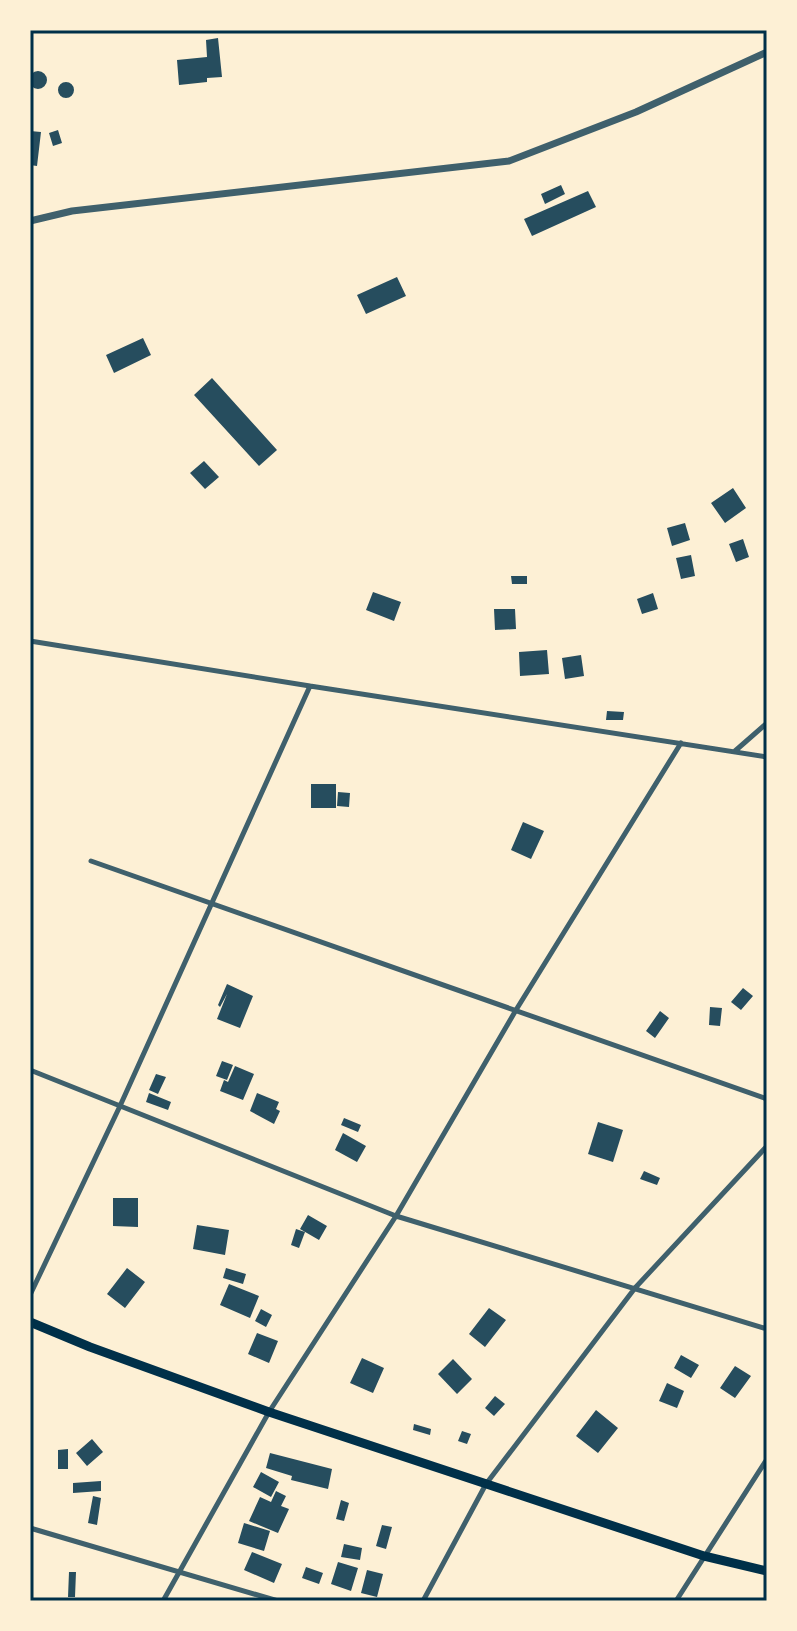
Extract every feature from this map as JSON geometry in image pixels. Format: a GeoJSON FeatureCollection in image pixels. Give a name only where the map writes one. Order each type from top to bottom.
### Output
{"type":"FeatureCollection","features":[{"type":"Feature","properties":{"kind":"highway"},"geometry":{"type":"LineString","coordinates":[[30,1322],[269,1412],[704,1556],[767,1571]]}},
{"type":"Feature","properties":{"kind":"street"},"geometry":{"type":"LineString","coordinates":[[30,221],[72,211],[509,161],[636,112],[767,52]]}},
{"type":"Feature","properties":{"kind":"street"},"geometry":{"type":"LineString","coordinates":[[30,641],[767,757]]}},
{"type":"Feature","properties":{"kind":"street"},"geometry":{"type":"LineString","coordinates":[[30,1295],[120,1106],[310,686]]}},
{"type":"Feature","properties":{"kind":"street"},"geometry":{"type":"LineString","coordinates":[[735,752],[767,723]]}},
{"type":"Feature","properties":{"kind":"street"},"geometry":{"type":"LineString","coordinates":[[163,1601],[269,1412],[396,1216],[516,1010],[681,743]]}},
{"type":"Feature","properties":{"kind":"street"},"geometry":{"type":"LineString","coordinates":[[91,861],[767,1099]]}},
{"type":"Feature","properties":{"kind":"street"},"geometry":{"type":"LineString","coordinates":[[30,1070],[396,1216],[767,1329]]}},
{"type":"Feature","properties":{"kind":"street"},"geometry":{"type":"LineString","coordinates":[[423,1601],[486,1484],[635,1288],[767,1146]]}},
{"type":"Feature","properties":{"kind":"street"},"geometry":{"type":"LineString","coordinates":[[676,1601],[767,1459]]}},
{"type":"Feature","properties":{"kind":"street"},"geometry":{"type":"LineString","coordinates":[[30,1528],[278,1601]]}},
{"type":"Feature","properties":{"kind":"building"},"geometry":{"type":"Polygon","coordinates":[[[218,38],[222,77],[179,85],[177,60],[207,57],[206,40],[218,38]]]}},
{"type":"Feature","properties":{"kind":"building"},"geometry":{"type":"Polygon","coordinates":[[[38,71],[47,80],[38,89],[29,80],[38,71]]]}},
{"type":"Feature","properties":{"kind":"building"},"geometry":{"type":"Polygon","coordinates":[[[66,82],[72,84],[72,96],[66,98],[60,96],[58,90],[60,84],[66,82]]]}},
{"type":"Feature","properties":{"kind":"building"},"geometry":{"type":"Polygon","coordinates":[[[58,130],[62,143],[53,146],[49,133],[58,130]]]}},
{"type":"Feature","properties":{"kind":"building"},"geometry":{"type":"Polygon","coordinates":[[[30,131],[41,132],[37,166],[30,165],[30,131]]]}},
{"type":"Feature","properties":{"kind":"building"},"geometry":{"type":"Polygon","coordinates":[[[561,185],[565,194],[545,204],[541,194],[561,185]]]}},
{"type":"Feature","properties":{"kind":"building"},"geometry":{"type":"Polygon","coordinates":[[[588,191],[596,207],[532,236],[524,219],[588,191]]]}},
{"type":"Feature","properties":{"kind":"building"},"geometry":{"type":"Polygon","coordinates":[[[397,277],[406,296],[366,314],[357,295],[397,277]]]}},
{"type":"Feature","properties":{"kind":"building"},"geometry":{"type":"Polygon","coordinates":[[[143,338],[151,355],[114,373],[106,355],[143,338]]]}},
{"type":"Feature","properties":{"kind":"building"},"geometry":{"type":"Polygon","coordinates":[[[212,378],[277,450],[259,466],[194,395],[212,378]]]}},
{"type":"Feature","properties":{"kind":"building"},"geometry":{"type":"Polygon","coordinates":[[[204,461],[219,477],[205,489],[190,473],[204,461]]]}},
{"type":"Feature","properties":{"kind":"building"},"geometry":{"type":"Polygon","coordinates":[[[733,488],[746,508],[725,523],[711,503],[733,488]]]}},
{"type":"Feature","properties":{"kind":"building"},"geometry":{"type":"Polygon","coordinates":[[[685,523],[690,540],[672,546],[667,528],[685,523]]]}},
{"type":"Feature","properties":{"kind":"building"},"geometry":{"type":"Polygon","coordinates":[[[743,539],[749,557],[736,562],[729,544],[743,539]]]}},
{"type":"Feature","properties":{"kind":"building"},"geometry":{"type":"Polygon","coordinates":[[[691,555],[695,576],[681,579],[676,558],[691,555]]]}},
{"type":"Feature","properties":{"kind":"building"},"geometry":{"type":"Polygon","coordinates":[[[511,576],[527,576],[527,584],[512,584],[511,576]]]}},
{"type":"Feature","properties":{"kind":"building"},"geometry":{"type":"Polygon","coordinates":[[[373,592],[401,602],[394,621],[366,610],[373,592]]]}},
{"type":"Feature","properties":{"kind":"building"},"geometry":{"type":"Polygon","coordinates":[[[653,593],[658,609],[642,614],[637,599],[653,593]]]}},
{"type":"Feature","properties":{"kind":"building"},"geometry":{"type":"Polygon","coordinates":[[[494,609],[515,609],[516,629],[495,630],[494,609]]]}},
{"type":"Feature","properties":{"kind":"building"},"geometry":{"type":"Polygon","coordinates":[[[547,650],[549,674],[520,676],[519,652],[547,650]]]}},
{"type":"Feature","properties":{"kind":"building"},"geometry":{"type":"Polygon","coordinates":[[[581,655],[584,676],[565,679],[562,658],[581,655]]]}},
{"type":"Feature","properties":{"kind":"building"},"geometry":{"type":"Polygon","coordinates":[[[607,711],[624,712],[623,720],[606,720],[607,711]]]}},
{"type":"Feature","properties":{"kind":"building"},"geometry":{"type":"Polygon","coordinates":[[[311,784],[336,784],[336,808],[311,808],[311,784]]]}},
{"type":"Feature","properties":{"kind":"building"},"geometry":{"type":"Polygon","coordinates":[[[338,792],[350,793],[349,807],[337,806],[338,792]]]}},
{"type":"Feature","properties":{"kind":"building"},"geometry":{"type":"Polygon","coordinates":[[[523,822],[544,831],[531,859],[511,850],[523,822]]]}},
{"type":"Feature","properties":{"kind":"building"},"geometry":{"type":"Polygon","coordinates":[[[227,984],[253,996],[240,1028],[217,1019],[227,994],[220,1007],[218,1005],[227,984]]]}},
{"type":"Feature","properties":{"kind":"building"},"geometry":{"type":"Polygon","coordinates":[[[743,988],[753,996],[741,1010],[731,1002],[743,988]]]}},
{"type":"Feature","properties":{"kind":"building"},"geometry":{"type":"Polygon","coordinates":[[[710,1007],[722,1008],[720,1026],[709,1025],[710,1007]]]}},
{"type":"Feature","properties":{"kind":"building"},"geometry":{"type":"Polygon","coordinates":[[[660,1011],[669,1018],[655,1038],[646,1031],[660,1011]]]}},
{"type":"Feature","properties":{"kind":"building"},"geometry":{"type":"Polygon","coordinates":[[[222,1061],[233,1065],[227,1080],[216,1076],[222,1061]]]}},
{"type":"Feature","properties":{"kind":"building"},"geometry":{"type":"Polygon","coordinates":[[[235,1066],[254,1074],[243,1100],[220,1091],[235,1066]]]}},
{"type":"Feature","properties":{"kind":"building"},"geometry":{"type":"Polygon","coordinates":[[[156,1074],[166,1077],[158,1094],[149,1090],[156,1074]]]}},
{"type":"Feature","properties":{"kind":"building"},"geometry":{"type":"Polygon","coordinates":[[[149,1093],[171,1102],[168,1110],[146,1102],[149,1093]]]}},
{"type":"Feature","properties":{"kind":"building"},"geometry":{"type":"Polygon","coordinates":[[[257,1093],[279,1102],[276,1109],[280,1111],[274,1124],[250,1111],[257,1093]]]}},
{"type":"Feature","properties":{"kind":"building"},"geometry":{"type":"Polygon","coordinates":[[[344,1118],[361,1125],[358,1132],[341,1125],[344,1118]]]}},
{"type":"Feature","properties":{"kind":"building"},"geometry":{"type":"Polygon","coordinates":[[[598,1122],[623,1130],[613,1162],[588,1154],[598,1122]]]}},
{"type":"Feature","properties":{"kind":"building"},"geometry":{"type":"Polygon","coordinates":[[[343,1133],[366,1146],[357,1162],[335,1150],[343,1133]]]}},
{"type":"Feature","properties":{"kind":"building"},"geometry":{"type":"Polygon","coordinates":[[[644,1171],[660,1178],[657,1185],[640,1179],[644,1171]]]}},
{"type":"Feature","properties":{"kind":"building"},"geometry":{"type":"Polygon","coordinates":[[[113,1198],[138,1198],[138,1227],[113,1226],[113,1198]]]}},
{"type":"Feature","properties":{"kind":"building"},"geometry":{"type":"Polygon","coordinates":[[[308,1215],[327,1226],[319,1240],[300,1229],[308,1215]]]}},
{"type":"Feature","properties":{"kind":"building"},"geometry":{"type":"Polygon","coordinates":[[[197,1225],[229,1230],[225,1255],[193,1249],[197,1225]]]}},
{"type":"Feature","properties":{"kind":"building"},"geometry":{"type":"Polygon","coordinates":[[[296,1229],[305,1232],[299,1248],[291,1245],[296,1229]]]}},
{"type":"Feature","properties":{"kind":"building"},"geometry":{"type":"Polygon","coordinates":[[[127,1268],[145,1282],[125,1308],[107,1294],[127,1268]]]}},
{"type":"Feature","properties":{"kind":"building"},"geometry":{"type":"Polygon","coordinates":[[[226,1268],[246,1274],[243,1284],[223,1278],[226,1268]]]}},
{"type":"Feature","properties":{"kind":"building"},"geometry":{"type":"Polygon","coordinates":[[[229,1284],[259,1296],[250,1318],[220,1305],[229,1284]]]}},
{"type":"Feature","properties":{"kind":"building"},"geometry":{"type":"Polygon","coordinates":[[[489,1308],[506,1320],[485,1347],[469,1334],[489,1308]]]}},
{"type":"Feature","properties":{"kind":"building"},"geometry":{"type":"Polygon","coordinates":[[[261,1309],[272,1315],[266,1327],[255,1321],[261,1309]]]}},
{"type":"Feature","properties":{"kind":"building"},"geometry":{"type":"Polygon","coordinates":[[[257,1333],[278,1341],[269,1363],[248,1354],[257,1333]]]}},
{"type":"Feature","properties":{"kind":"building"},"geometry":{"type":"Polygon","coordinates":[[[681,1355],[699,1365],[691,1378],[674,1368],[681,1355]]]}},
{"type":"Feature","properties":{"kind":"building"},"geometry":{"type":"Polygon","coordinates":[[[362,1358],[384,1368],[373,1393],[350,1383],[362,1358]]]}},
{"type":"Feature","properties":{"kind":"building"},"geometry":{"type":"Polygon","coordinates":[[[453,1359],[472,1379],[457,1394],[438,1374],[453,1359]]]}},
{"type":"Feature","properties":{"kind":"building"},"geometry":{"type":"Polygon","coordinates":[[[735,1366],[751,1376],[735,1398],[720,1388],[735,1366]]]}},
{"type":"Feature","properties":{"kind":"building"},"geometry":{"type":"Polygon","coordinates":[[[667,1383],[684,1391],[677,1408],[659,1401],[667,1383]]]}},
{"type":"Feature","properties":{"kind":"building"},"geometry":{"type":"Polygon","coordinates":[[[495,1396],[505,1404],[494,1416],[485,1408],[495,1396]]]}},
{"type":"Feature","properties":{"kind":"building"},"geometry":{"type":"Polygon","coordinates":[[[596,1410],[618,1428],[598,1453],[576,1436],[596,1410]]]}},
{"type":"Feature","properties":{"kind":"building"},"geometry":{"type":"Polygon","coordinates":[[[414,1424],[431,1429],[430,1435],[413,1430],[414,1424]]]}},
{"type":"Feature","properties":{"kind":"building"},"geometry":{"type":"Polygon","coordinates":[[[462,1431],[471,1434],[467,1444],[458,1441],[462,1431]]]}},
{"type":"Feature","properties":{"kind":"building"},"geometry":{"type":"Polygon","coordinates":[[[92,1439],[103,1452],[87,1466],[76,1453],[92,1439]]]}},
{"type":"Feature","properties":{"kind":"building"},"geometry":{"type":"Polygon","coordinates":[[[68,1449],[68,1469],[58,1469],[58,1450],[68,1449]]]}},
{"type":"Feature","properties":{"kind":"building"},"geometry":{"type":"Polygon","coordinates":[[[270,1453],[332,1469],[328,1489],[291,1480],[292,1476],[266,1468],[270,1453]]]}},
{"type":"Feature","properties":{"kind":"building"},"geometry":{"type":"Polygon","coordinates":[[[261,1472],[279,1482],[271,1497],[253,1487],[261,1472]]]}},
{"type":"Feature","properties":{"kind":"building"},"geometry":{"type":"Polygon","coordinates":[[[101,1481],[101,1491],[73,1493],[73,1483],[101,1481]]]}},
{"type":"Feature","properties":{"kind":"building"},"geometry":{"type":"Polygon","coordinates":[[[276,1491],[286,1496],[281,1506],[289,1509],[278,1533],[249,1521],[260,1497],[271,1502],[276,1491]]]}},
{"type":"Feature","properties":{"kind":"building"},"geometry":{"type":"Polygon","coordinates":[[[93,1496],[101,1498],[97,1525],[88,1523],[93,1496]]]}},
{"type":"Feature","properties":{"kind":"building"},"geometry":{"type":"Polygon","coordinates":[[[341,1500],[349,1503],[344,1521],[336,1519],[341,1500]]]}},
{"type":"Feature","properties":{"kind":"building"},"geometry":{"type":"Polygon","coordinates":[[[244,1523],[270,1531],[264,1551],[238,1543],[244,1523]]]}},
{"type":"Feature","properties":{"kind":"building"},"geometry":{"type":"Polygon","coordinates":[[[382,1525],[392,1527],[386,1549],[376,1546],[382,1525]]]}},
{"type":"Feature","properties":{"kind":"building"},"geometry":{"type":"Polygon","coordinates":[[[344,1544],[362,1548],[360,1560],[341,1557],[344,1544]]]}},
{"type":"Feature","properties":{"kind":"building"},"geometry":{"type":"Polygon","coordinates":[[[252,1552],[282,1564],[274,1583],[244,1570],[252,1552]]]}},
{"type":"Feature","properties":{"kind":"building"},"geometry":{"type":"Polygon","coordinates":[[[338,1562],[358,1568],[351,1591],[331,1584],[338,1562]]]}},
{"type":"Feature","properties":{"kind":"building"},"geometry":{"type":"Polygon","coordinates":[[[306,1567],[323,1573],[319,1584],[302,1578],[306,1567]]]}},
{"type":"Feature","properties":{"kind":"building"},"geometry":{"type":"Polygon","coordinates":[[[367,1570],[383,1574],[377,1597],[361,1593],[367,1570]]]}},
{"type":"Feature","properties":{"kind":"building"},"geometry":{"type":"Polygon","coordinates":[[[69,1572],[76,1572],[75,1597],[68,1597],[69,1572]]]}}]}
